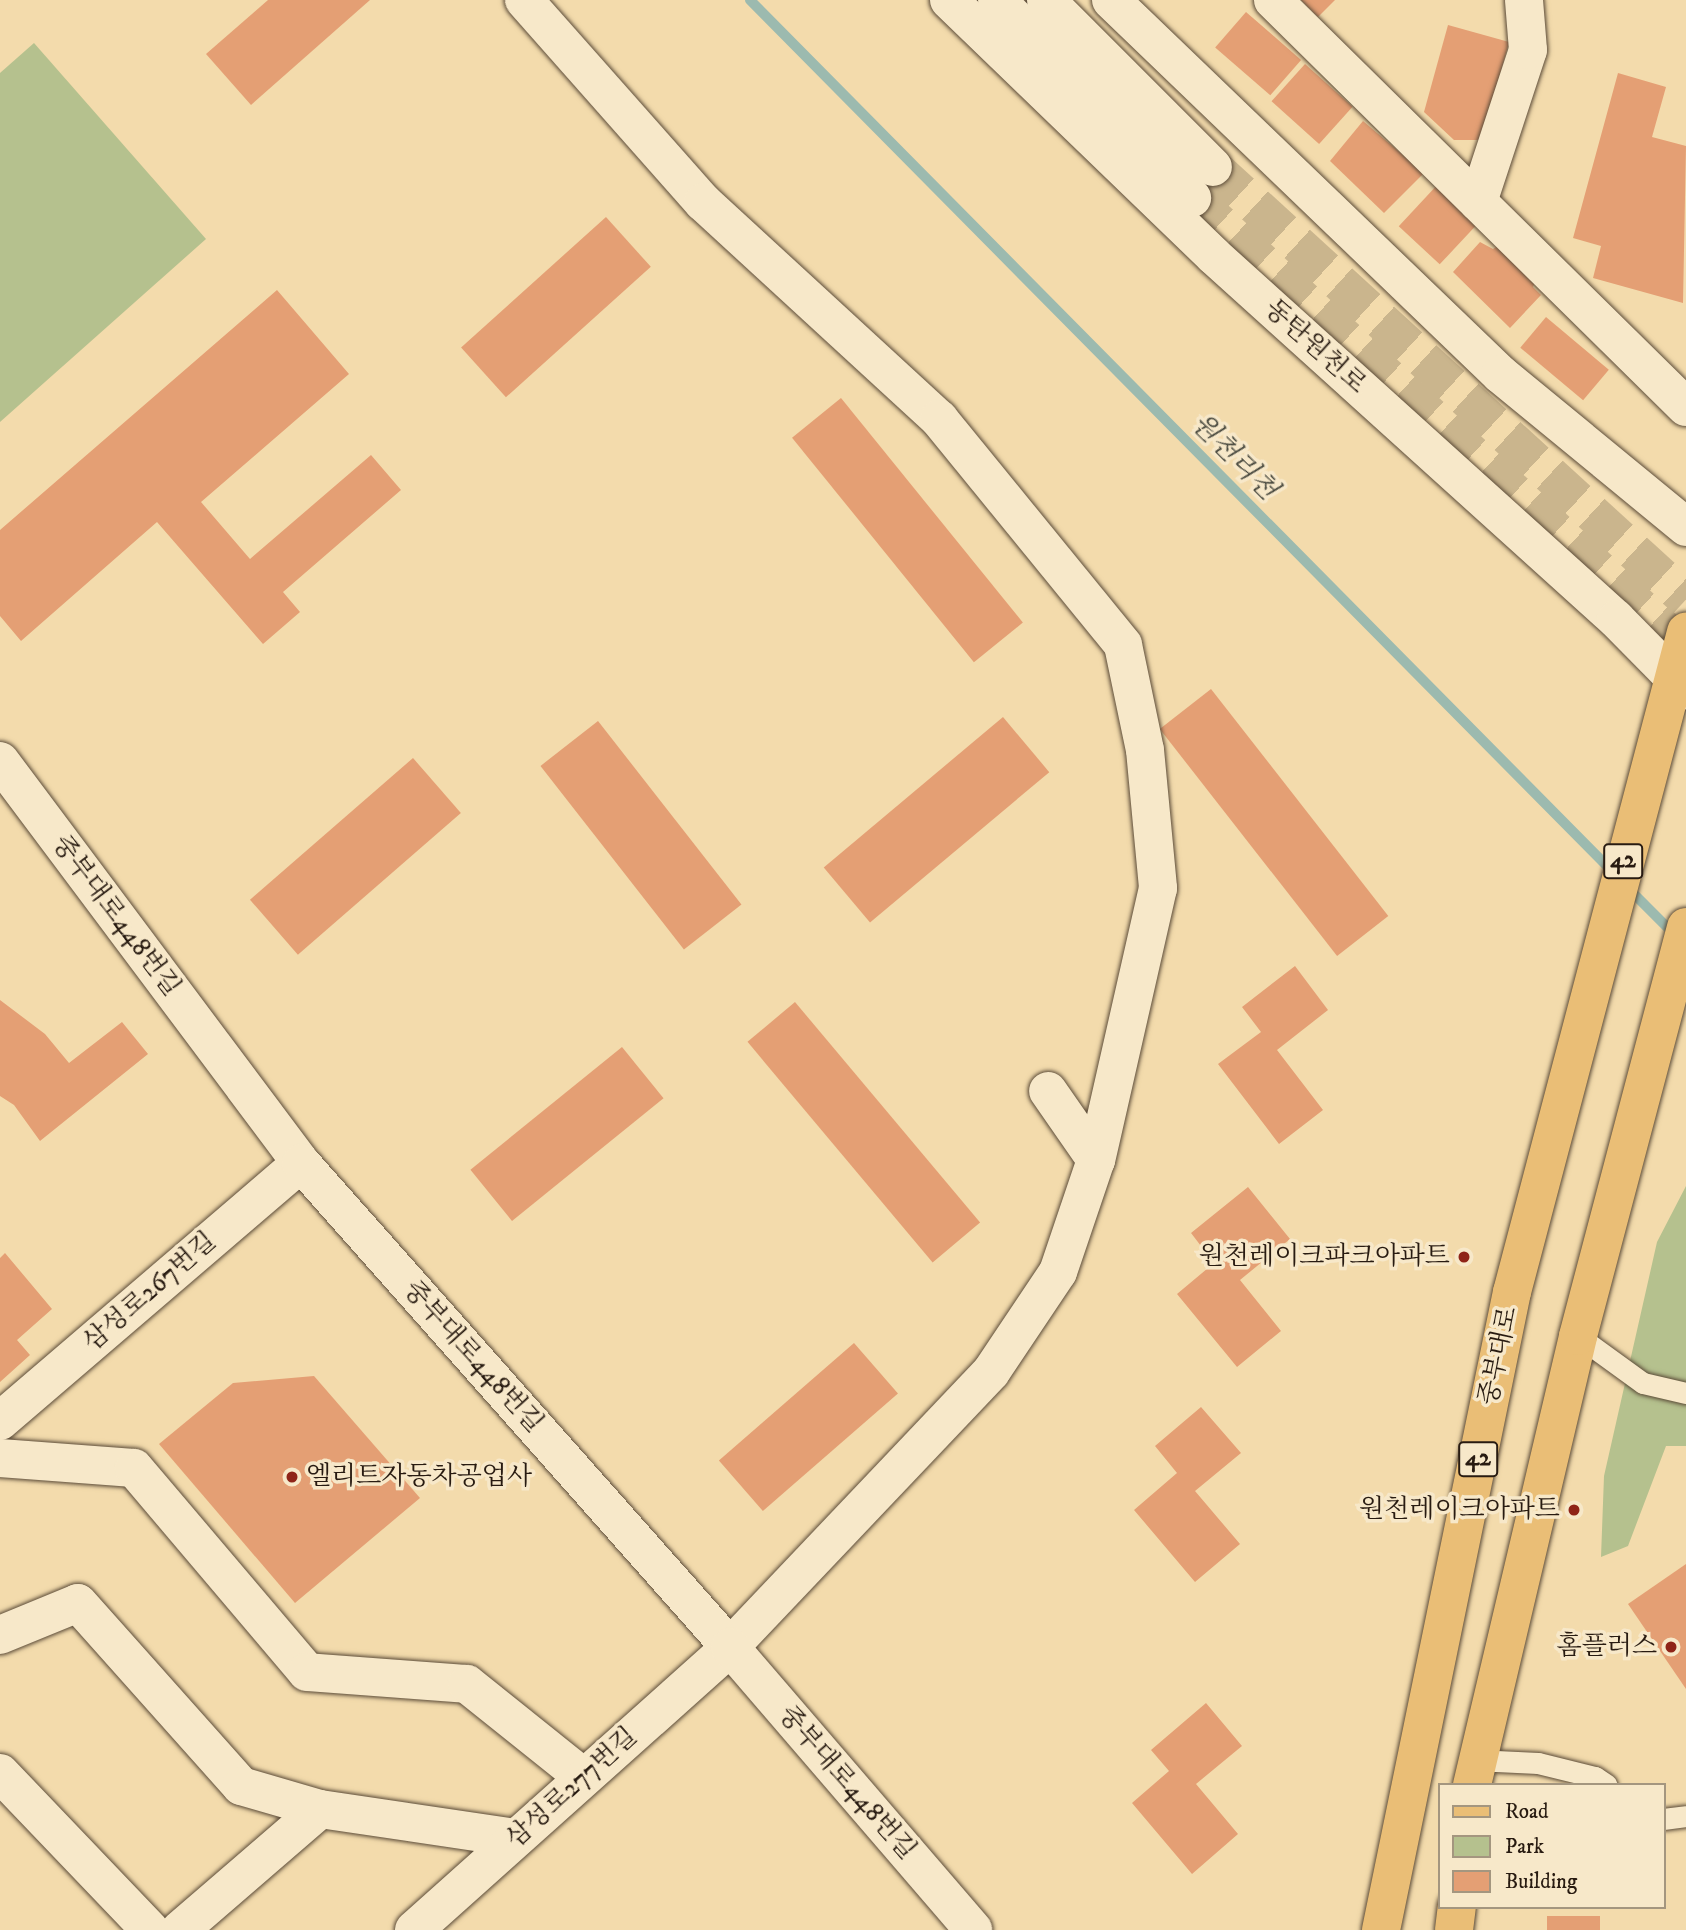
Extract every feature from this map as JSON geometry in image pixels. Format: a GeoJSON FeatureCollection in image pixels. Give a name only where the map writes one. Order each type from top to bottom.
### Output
{"type":"FeatureCollection","features":[{"type":"Feature","properties":{"kind":"main road","name":"42"},"geometry":{"type":"LineString","coordinates":[[1680,684],[1686,632]]}},
{"type":"Feature","properties":{"kind":"main road","name":"중부대로"},"geometry":{"type":"LineString","coordinates":[[1381,1930],[1512,1292],[1658,730],[1680,684]]}},
{"type":"Feature","properties":{"kind":"main road"},"geometry":{"type":"LineString","coordinates":[[1474,1772],[1578,1336],[1686,927]]}},
{"type":"Feature","properties":{"kind":"main road"},"geometry":{"type":"LineString","coordinates":[[1454,1930],[1457,1909]]}},
{"type":"Feature","properties":{"kind":"street","name":"삼성로277번길"},"geometry":{"type":"LineString","coordinates":[[414,1930],[730,1647],[991,1372],[1058,1272],[1096,1160],[1158,888],[1145,750],[1123,645],[939,419],[703,202],[524,0]]}},
{"type":"Feature","properties":{"kind":"street","name":"동탄원천로"},"geometry":{"type":"LineString","coordinates":[[949,0],[1214,256],[1616,619],[1680,684]]}},
{"type":"Feature","properties":{"kind":"street"},"geometry":{"type":"LineString","coordinates":[[997,0],[1192,198]]}},
{"type":"Feature","properties":{"kind":"street"},"geometry":{"type":"LineString","coordinates":[[1046,0],[1213,167]]}},
{"type":"Feature","properties":{"kind":"street"},"geometry":{"type":"LineString","coordinates":[[1111,0],[1500,373],[1686,527]]}},
{"type":"Feature","properties":{"kind":"street"},"geometry":{"type":"LineString","coordinates":[[1273,0],[1686,407]]}},
{"type":"Feature","properties":{"kind":"street"},"geometry":{"type":"LineString","coordinates":[[1478,202],[1528,50],[1524,0]]}},
{"type":"Feature","properties":{"kind":"street","name":"중부대로448번길"},"geometry":{"type":"LineString","coordinates":[[0,761],[301,1163],[730,1647],[973,1930]]}},
{"type":"Feature","properties":{"kind":"street"},"geometry":{"type":"LineString","coordinates":[[1048,1091],[1096,1160]]}},
{"type":"Feature","properties":{"kind":"street","name":"삼성로267번길"},"geometry":{"type":"LineString","coordinates":[[0,1421],[301,1163]]}},
{"type":"Feature","properties":{"kind":"street"},"geometry":{"type":"LineString","coordinates":[[0,1458],[134,1468],[307,1672],[467,1684],[583,1777]]}},
{"type":"Feature","properties":{"kind":"street"},"geometry":{"type":"LineString","coordinates":[[0,1635],[78,1603],[241,1786],[320,1809],[516,1838]]}},
{"type":"Feature","properties":{"kind":"street"},"geometry":{"type":"LineString","coordinates":[[0,1773],[150,1930]]}},
{"type":"Feature","properties":{"kind":"street"},"geometry":{"type":"LineString","coordinates":[[180,1930],[320,1809]]}},
{"type":"Feature","properties":{"kind":"lane"},"geometry":{"type":"LineString","coordinates":[[1578,1336],[1643,1383],[1686,1393]]}},
{"type":"Feature","properties":{"kind":"lane"},"geometry":{"type":"LineString","coordinates":[[1474,1772],[1538,1763],[1595,1777],[1604,1783]]}},
{"type":"Feature","properties":{"kind":"lane"},"geometry":{"type":"LineString","coordinates":[[1665,1819],[1686,1816]]}},
{"type":"Feature","properties":{"kind":"green space"},"geometry":{"type":"Polygon","coordinates":[[[34,43],[206,239],[0,422],[0,73],[34,43]]]}},
{"type":"Feature","properties":{"kind":"green space"},"geometry":{"type":"Polygon","coordinates":[[[1686,1186],[1686,1446],[1666,1446],[1628,1546],[1601,1557],[1604,1476],[1657,1242],[1686,1186]]]}},
{"type":"Feature","properties":{"kind":"building"},"geometry":{"type":"Polygon","coordinates":[[[268,0],[370,0],[251,105],[206,54],[268,0]]]}},
{"type":"Feature","properties":{"kind":"building"},"geometry":{"type":"Polygon","coordinates":[[[1301,0],[1335,0],[1318,17],[1301,0]]]}},
{"type":"Feature","properties":{"kind":"building"},"geometry":{"type":"Polygon","coordinates":[[[1246,12],[1301,60],[1270,95],[1215,47],[1246,12]]]}},
{"type":"Feature","properties":{"kind":"building"},"geometry":{"type":"Polygon","coordinates":[[[1448,25],[1509,42],[1482,140],[1454,140],[1424,112],[1448,25]]]}},
{"type":"Feature","properties":{"kind":"building"},"geometry":{"type":"Polygon","coordinates":[[[1305,64],[1353,107],[1319,144],[1272,101],[1305,64]]]}},
{"type":"Feature","properties":{"kind":"building"},"geometry":{"type":"Polygon","coordinates":[[[1618,73],[1666,87],[1652,137],[1686,146],[1683,303],[1593,278],[1601,246],[1573,238],[1618,73]]]}},
{"type":"Feature","properties":{"kind":"building"},"geometry":{"type":"Polygon","coordinates":[[[1363,121],[1424,173],[1384,213],[1330,161],[1363,121]]]}},
{"type":"Feature","properties":{"kind":"building"},"geometry":{"type":"Polygon","coordinates":[[[1439,183],[1480,221],[1440,264],[1399,226],[1439,183]]]}},
{"type":"Feature","properties":{"kind":"building"},"geometry":{"type":"Polygon","coordinates":[[[606,217],[651,267],[506,397],[461,347],[606,217]]]}},
{"type":"Feature","properties":{"kind":"building"},"geometry":{"type":"Polygon","coordinates":[[[1506,241],[1538,273],[1533,287],[1541,295],[1510,328],[1453,272],[1480,242],[1493,249],[1506,241]]]}},
{"type":"Feature","properties":{"kind":"building"},"geometry":{"type":"Polygon","coordinates":[[[277,290],[349,374],[201,502],[250,559],[371,455],[401,490],[283,592],[300,612],[263,644],[157,522],[21,641],[0,616],[0,530],[277,290]]]}},
{"type":"Feature","properties":{"kind":"building"},"geometry":{"type":"Polygon","coordinates":[[[1546,317],[1609,370],[1583,400],[1520,348],[1546,317]]]}},
{"type":"Feature","properties":{"kind":"building"},"geometry":{"type":"Polygon","coordinates":[[[841,398],[1023,623],[974,662],[792,438],[841,398]]]}},
{"type":"Feature","properties":{"kind":"building"},"geometry":{"type":"Polygon","coordinates":[[[1211,689],[1388,916],[1337,956],[1160,729],[1211,689]]]}},
{"type":"Feature","properties":{"kind":"building"},"geometry":{"type":"Polygon","coordinates":[[[1003,717],[1049,772],[870,923],[824,867],[1003,717]]]}},
{"type":"Feature","properties":{"kind":"building"},"geometry":{"type":"Polygon","coordinates":[[[598,721],[741,905],[684,950],[540,766],[598,721]]]}},
{"type":"Feature","properties":{"kind":"building"},"geometry":{"type":"Polygon","coordinates":[[[413,758],[461,813],[298,955],[250,900],[413,758]]]}},
{"type":"Feature","properties":{"kind":"building"},"geometry":{"type":"Polygon","coordinates":[[[1295,966],[1328,1010],[1277,1050],[1323,1110],[1279,1144],[1218,1064],[1261,1032],[1242,1007],[1295,966]]]}},
{"type":"Feature","properties":{"kind":"building"},"geometry":{"type":"Polygon","coordinates":[[[0,1000],[45,1034],[69,1063],[122,1022],[148,1054],[40,1141],[14,1105],[0,1096],[0,1000]]]}},
{"type":"Feature","properties":{"kind":"building"},"geometry":{"type":"Polygon","coordinates":[[[795,1002],[980,1223],[933,1262],[748,1042],[795,1002]]]}},
{"type":"Feature","properties":{"kind":"building"},"geometry":{"type":"Polygon","coordinates":[[[622,1047],[664,1098],[512,1221],[470,1170],[622,1047]]]}},
{"type":"Feature","properties":{"kind":"building"},"geometry":{"type":"Polygon","coordinates":[[[1248,1187],[1290,1239],[1240,1280],[1281,1331],[1237,1367],[1177,1294],[1214,1263],[1191,1233],[1248,1187]]]}},
{"type":"Feature","properties":{"kind":"building"},"geometry":{"type":"Polygon","coordinates":[[[5,1253],[52,1309],[17,1340],[30,1355],[0,1382],[0,1258],[5,1253]]]}},
{"type":"Feature","properties":{"kind":"building"},"geometry":{"type":"Polygon","coordinates":[[[854,1343],[898,1394],[763,1511],[719,1460],[854,1343]]]}},
{"type":"Feature","properties":{"kind":"building"},"geometry":{"type":"Polygon","coordinates":[[[314,1376],[420,1498],[295,1603],[159,1444],[233,1383],[314,1376]]]}},
{"type":"Feature","properties":{"kind":"building"},"geometry":{"type":"Polygon","coordinates":[[[1201,1407],[1241,1453],[1195,1491],[1240,1544],[1195,1582],[1134,1510],[1177,1473],[1155,1446],[1201,1407]]]}},
{"type":"Feature","properties":{"kind":"building","name":"홈플러스"},"geometry":{"type":"Polygon","coordinates":[[[1686,1564],[1686,1689],[1628,1604],[1686,1564]]]}},
{"type":"Feature","properties":{"kind":"building"},"geometry":{"type":"Polygon","coordinates":[[[1206,1703],[1242,1746],[1196,1784],[1238,1834],[1192,1874],[1132,1803],[1169,1771],[1151,1750],[1206,1703]]]}},
{"type":"Feature","properties":{"kind":"building"},"geometry":{"type":"Polygon","coordinates":[[[1547,1916],[1600,1916],[1600,1930],[1547,1930],[1547,1916]]]}},
{"type":"Feature","properties":{"kind":"waterway","name":"원천리천"},"geometry":{"type":"LineString","coordinates":[[750,0],[1615,874]]}},
{"type":"Feature","properties":{"kind":"waterway","name":"원천리천"},"geometry":{"type":"LineString","coordinates":[[1626,886],[1677,937]]}},
{"type":"Feature","properties":{"kind":"tunnel"},"geometry":{"type":"LineString","coordinates":[[1213,167],[1686,599]]}},
{"type":"Feature","properties":{"kind":"tunnel"},"geometry":{"type":"LineString","coordinates":[[1192,198],[1686,649]]}},
{"type":"Feature","properties":{"kind":"place","name":"원천레이크파크아파트"},"geometry":{"type":"Point","coordinates":[1464,1257]}},
{"type":"Feature","properties":{"kind":"place","name":"엘리트자동차공업사"},"geometry":{"type":"Point","coordinates":[292,1477]}},
{"type":"Feature","properties":{"kind":"place","name":"원천레이크아파트"},"geometry":{"type":"Point","coordinates":[1574,1510]}},
{"type":"Feature","properties":{"kind":"place","name":"홈플러스"},"geometry":{"type":"Point","coordinates":[1671,1647]}}]}
